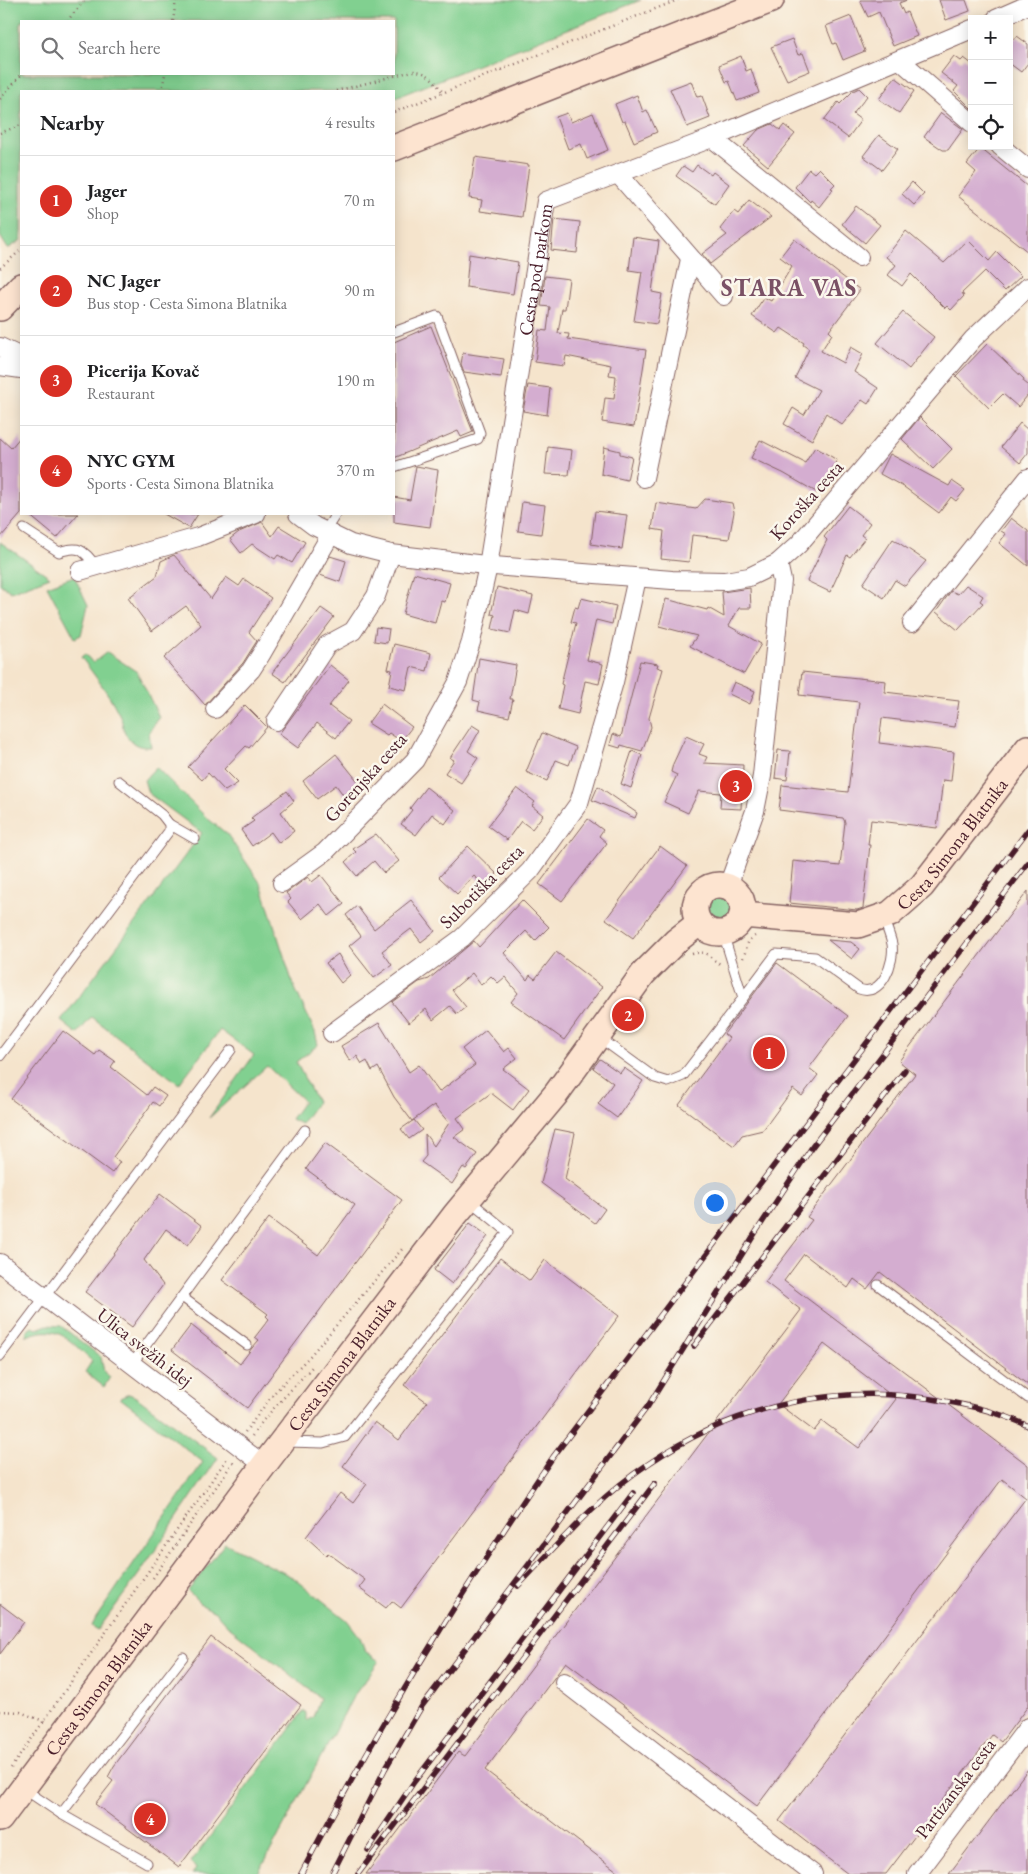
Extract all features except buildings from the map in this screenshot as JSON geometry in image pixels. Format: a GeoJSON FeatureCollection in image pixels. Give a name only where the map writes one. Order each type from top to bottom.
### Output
{"type":"FeatureCollection","features":[{"type":"Feature","properties":{"kind":"street"},"geometry":{"type":"LineString","coordinates":[[395,148],[771,0]]}},
{"type":"Feature","properties":{"kind":"street"},"geometry":{"type":"LineString","coordinates":[[1005,15],[1028,5]]}},
{"type":"Feature","properties":{"kind":"street","name":"Cesta pod parkom"},"geometry":{"type":"LineString","coordinates":[[488,566],[546,201],[619,175],[712,138],[968,31]]}},
{"type":"Feature","properties":{"kind":"street"},"geometry":{"type":"LineString","coordinates":[[900,60],[968,120]]}},
{"type":"Feature","properties":{"kind":"street"},"geometry":{"type":"LineString","coordinates":[[712,138],[859,257]]}},
{"type":"Feature","properties":{"kind":"street"},"geometry":{"type":"LineString","coordinates":[[1005,150],[1028,168]]}},
{"type":"Feature","properties":{"kind":"street"},"geometry":{"type":"LineString","coordinates":[[619,175],[724,296]]}},
{"type":"Feature","properties":{"kind":"street"},"geometry":{"type":"LineString","coordinates":[[644,478],[690,259]]}},
{"type":"Feature","properties":{"kind":"street"},"geometry":{"type":"LineString","coordinates":[[0,286],[20,269]]}},
{"type":"Feature","properties":{"kind":"street"},"geometry":{"type":"LineString","coordinates":[[0,308],[20,287]]}},
{"type":"Feature","properties":{"kind":"street","name":"Koroška cesta"},"geometry":{"type":"LineString","coordinates":[[300,515],[350,544],[391,554],[488,566],[638,578],[725,581],[749,577],[778,563],[798,544],[973,339],[1028,287]]}},
{"type":"Feature","properties":{"kind":"street"},"geometry":{"type":"LineString","coordinates":[[0,347],[20,357]]}},
{"type":"Feature","properties":{"kind":"street"},"geometry":{"type":"LineString","coordinates":[[0,366],[20,368]]}},
{"type":"Feature","properties":{"kind":"street"},"geometry":{"type":"LineString","coordinates":[[912,622],[1028,478]]}},
{"type":"Feature","properties":{"kind":"street"},"geometry":{"type":"LineString","coordinates":[[88,569],[198,537],[253,515]]}},
{"type":"Feature","properties":{"kind":"street"},"geometry":{"type":"LineString","coordinates":[[215,708],[250,670],[262,653],[328,533]]}},
{"type":"Feature","properties":{"kind":"street"},"geometry":{"type":"LineString","coordinates":[[276,721],[327,645],[353,631],[376,596],[391,554]]}},
{"type":"Feature","properties":{"kind":"street"},"geometry":{"type":"LineString","coordinates":[[728,886],[755,812],[762,776],[782,581],[778,563]]}},
{"type":"Feature","properties":{"kind":"street","name":"Gorenjska cesta"},"geometry":{"type":"LineString","coordinates":[[282,884],[325,852],[415,760],[458,682],[471,642],[488,566]]}},
{"type":"Feature","properties":{"kind":"street","name":"Subotiška cesta"},"geometry":{"type":"LineString","coordinates":[[332,1033],[462,938],[530,871],[579,803],[614,682],[638,578]]}},
{"type":"Feature","properties":{"kind":"street","name":"Cesta Simona Blatnika"},"geometry":{"type":"LineString","coordinates":[[742,915],[858,925],[890,914],[922,886],[1028,748]]}},
{"type":"Feature","properties":{"kind":"street"},"geometry":{"type":"LineString","coordinates":[[718,884],[728,886],[740,898],[742,915],[738,923],[723,933],[706,929],[699,923],[695,914],[695,903],[699,894],[707,887],[718,884]]}},
{"type":"Feature","properties":{"kind":"street","name":"Cesta Simona Blatnika"},"geometry":{"type":"LineString","coordinates":[[0,1819],[281,1442],[469,1200],[556,1094],[643,974],[676,941],[699,923]]}},
{"type":"Feature","properties":{"kind":"street","name":"Ulica svežih idej"},"geometry":{"type":"LineString","coordinates":[[0,1263],[264,1465]]}},
{"type":"Feature","properties":{"kind":"street"},"geometry":{"type":"LineString","coordinates":[[564,1682],[813,1874]]}},
{"type":"Feature","properties":{"kind":"street","name":"Partizanska cesta"},"geometry":{"type":"LineString","coordinates":[[917,1874],[1028,1727]]}},
{"type":"Feature","properties":{"kind":"lane"},"geometry":{"type":"LineString","coordinates":[[395,332],[437,316],[480,433],[478,439],[395,467]]}},
{"type":"Feature","properties":{"kind":"lane"},"geometry":{"type":"LineString","coordinates":[[328,533],[336,515]]}},
{"type":"Feature","properties":{"kind":"lane"},"geometry":{"type":"LineString","coordinates":[[24,529],[59,552],[72,548],[81,550],[88,569]]}},
{"type":"Feature","properties":{"kind":"lane"},"geometry":{"type":"LineString","coordinates":[[119,781],[162,815],[169,824],[195,839]]}},
{"type":"Feature","properties":{"kind":"lane"},"geometry":{"type":"LineString","coordinates":[[0,1056],[169,831],[169,824]]}},
{"type":"Feature","properties":{"kind":"lane"},"geometry":{"type":"LineString","coordinates":[[598,1036],[655,1078],[668,1082],[683,1076],[776,954],[815,957],[859,989],[865,991],[874,989],[887,974],[891,959],[892,944],[883,916]]}},
{"type":"Feature","properties":{"kind":"lane"},"geometry":{"type":"LineString","coordinates":[[723,933],[743,998]]}},
{"type":"Feature","properties":{"kind":"lane"},"geometry":{"type":"LineString","coordinates":[[0,1356],[231,1050]]}},
{"type":"Feature","properties":{"kind":"lane"},"geometry":{"type":"LineString","coordinates":[[132,1364],[305,1130]]}},
{"type":"Feature","properties":{"kind":"lane"},"geometry":{"type":"LineString","coordinates":[[281,1442],[323,1443],[345,1437],[508,1232],[469,1200]]}},
{"type":"Feature","properties":{"kind":"lane"},"geometry":{"type":"LineString","coordinates":[[878,1285],[1028,1398]]}},
{"type":"Feature","properties":{"kind":"lane"},"geometry":{"type":"LineString","coordinates":[[182,1297],[247,1345]]}},
{"type":"Feature","properties":{"kind":"lane"},"geometry":{"type":"LineString","coordinates":[[61,1814],[182,1657]]}},
{"type":"Feature","properties":{"kind":"lane"},"geometry":{"type":"LineString","coordinates":[[23,1788],[61,1814],[147,1863]]}},
{"type":"Feature","properties":{"kind":"path"},"geometry":{"type":"LineString","coordinates":[[68,20],[85,0]]}},
{"type":"Feature","properties":{"kind":"path"},"geometry":{"type":"LineString","coordinates":[[173,20],[176,0]]}},
{"type":"Feature","properties":{"kind":"path"},"geometry":{"type":"LineString","coordinates":[[395,112],[678,0]]}},
{"type":"Feature","properties":{"kind":"path"},"geometry":{"type":"LineString","coordinates":[[340,90],[413,71],[422,71],[428,74],[444,93]]}},
{"type":"Feature","properties":{"kind":"path"},"geometry":{"type":"LineString","coordinates":[[0,99],[21,75]]}},
{"type":"Feature","properties":{"kind":"path"},"geometry":{"type":"LineString","coordinates":[[162,90],[165,75]]}},
{"type":"Feature","properties":{"kind":"path"},"geometry":{"type":"LineString","coordinates":[[0,133],[20,125]]}},
{"type":"Feature","properties":{"kind":"path"},"geometry":{"type":"LineString","coordinates":[[0,268],[20,251]]}},
{"type":"Feature","properties":{"kind":"path"},"geometry":{"type":"LineString","coordinates":[[0,1711],[20,1712],[45,1721],[64,1734]]}},
{"type":"Feature","properties":{"kind":"green space"},"geometry":{"type":"Polygon","coordinates":[[[0,0],[641,0],[395,98],[395,90],[20,90],[20,241],[8,249],[0,236],[0,0]]]}},
{"type":"Feature","properties":{"kind":"green space"},"geometry":{"type":"Polygon","coordinates":[[[0,542],[50,577],[11,592],[0,584],[0,542]]]}},
{"type":"Feature","properties":{"kind":"green space"},"geometry":{"type":"Polygon","coordinates":[[[74,576],[88,605],[81,635],[75,638],[47,586],[74,576]]]}},
{"type":"Feature","properties":{"kind":"green space"},"geometry":{"type":"Polygon","coordinates":[[[107,652],[137,672],[159,717],[149,732],[151,747],[137,745],[128,738],[114,705],[81,657],[85,654],[93,663],[107,652]]]}},
{"type":"Feature","properties":{"kind":"green space"},"geometry":{"type":"Polygon","coordinates":[[[156,767],[207,818],[227,834],[261,884],[293,984],[315,1032],[318,1045],[296,1062],[317,1102],[301,1124],[291,1119],[304,1101],[267,1066],[209,1118],[254,1055],[220,1030],[179,1084],[92,1017],[77,1034],[61,1021],[202,833],[148,793],[144,780],[156,767]]]}},
{"type":"Feature","properties":{"kind":"green space"},"geometry":{"type":"Polygon","coordinates":[[[718,891],[731,896],[736,909],[731,922],[718,927],[705,922],[700,909],[705,896],[718,891]]]}},
{"type":"Feature","properties":{"kind":"green space"},"geometry":{"type":"Polygon","coordinates":[[[47,1325],[61,1326],[101,1357],[104,1372],[110,1377],[104,1387],[85,1372],[92,1361],[63,1336],[48,1332],[27,1336],[27,1331],[32,1327],[37,1329],[47,1325]]]}},
{"type":"Feature","properties":{"kind":"green space"},"geometry":{"type":"Polygon","coordinates":[[[129,1394],[136,1397],[218,1458],[139,1574],[98,1630],[92,1626],[96,1618],[203,1462],[120,1398],[129,1394]]]}},
{"type":"Feature","properties":{"kind":"green space"},"geometry":{"type":"Polygon","coordinates":[[[225,1543],[294,1578],[347,1620],[360,1637],[365,1651],[379,1661],[353,1697],[258,1874],[192,1874],[196,1869],[191,1862],[304,1710],[306,1721],[313,1717],[320,1698],[230,1628],[215,1612],[202,1605],[188,1591],[225,1543]]]}},
{"type":"Feature","properties":{"kind":"railway"},"geometry":{"type":"LineString","coordinates":[[301,1874],[389,1714],[485,1559],[553,1457],[1028,830]]}},
{"type":"Feature","properties":{"kind":"railway"},"geometry":{"type":"LineString","coordinates":[[332,1874],[385,1769],[422,1706],[648,1406],[754,1235],[812,1147],[1028,863]]}},
{"type":"Feature","properties":{"kind":"railway"},"geometry":{"type":"LineString","coordinates":[[694,1346],[905,1070]]}},
{"type":"Feature","properties":{"kind":"railway"},"geometry":{"type":"LineString","coordinates":[[518,1586],[580,1521],[630,1477],[682,1443],[717,1426],[753,1413],[790,1403],[866,1394],[944,1401],[998,1414],[1028,1426]]}},
{"type":"Feature","properties":{"kind":"railway"},"geometry":{"type":"LineString","coordinates":[[358,1874],[655,1483]]}},
{"type":"Feature","properties":{"kind":"railway"},"geometry":{"type":"LineString","coordinates":[[368,1850],[414,1782],[633,1493]]}},
{"type":"Feature","properties":{"kind":"place","name":"Picerija Kovač"},"geometry":{"type":"Point","coordinates":[736,786]}},
{"type":"Feature","properties":{"kind":"place","name":"NC Jager"},"geometry":{"type":"Point","coordinates":[628,1015]}},
{"type":"Feature","properties":{"kind":"place","name":"Jager"},"geometry":{"type":"Point","coordinates":[769,1053]}},
{"type":"Feature","properties":{"kind":"place","name":"NYC GYM"},"geometry":{"type":"Point","coordinates":[150,1819]}},
{"type":"Feature","properties":{"kind":"district","name":"STARA VAS"},"geometry":{"type":"Point","coordinates":[789,288]}}]}
